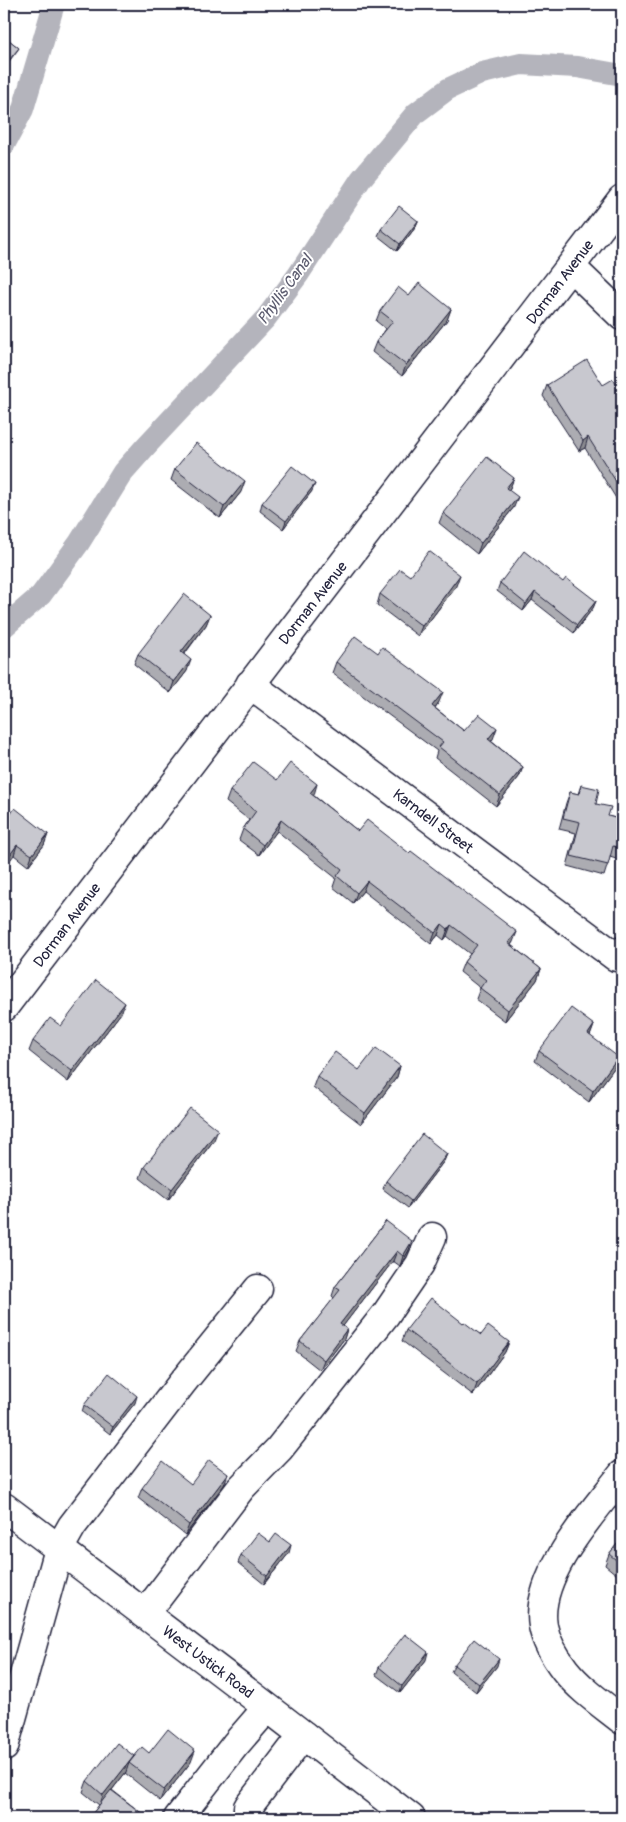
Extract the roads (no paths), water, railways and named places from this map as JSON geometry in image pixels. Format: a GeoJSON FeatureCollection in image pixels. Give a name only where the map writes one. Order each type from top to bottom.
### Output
{"type":"FeatureCollection","features":[{"type":"Feature","properties":{"kind":"street","name":"Dorman Avenue"},"geometry":{"type":"LineString","coordinates":[[4,1007],[250,684],[572,267],[622,199]]}},
{"type":"Feature","properties":{"kind":"street"},"geometry":{"type":"LineString","coordinates":[[572,267],[622,316]]}},
{"type":"Feature","properties":{"kind":"street","name":"Karndell Street"},"geometry":{"type":"LineString","coordinates":[[250,684],[619,954]]}},
{"type":"Feature","properties":{"kind":"street"},"geometry":{"type":"LineString","coordinates":[[144,1614],[241,1488],[279,1448],[386,1314],[420,1264],[432,1237]]}},
{"type":"Feature","properties":{"kind":"street"},"geometry":{"type":"LineString","coordinates":[[4,1747],[59,1549],[72,1526],[98,1491],[258,1289]]}},
{"type":"Feature","properties":{"kind":"street"},"geometry":{"type":"LineString","coordinates":[[622,1475],[578,1530],[563,1554],[550,1581],[544,1601],[543,1625],[549,1645],[565,1669],[586,1692],[622,1720]]}},
{"type":"Feature","properties":{"kind":"street","name":"West Ustick Road"},"geometry":{"type":"LineString","coordinates":[[4,1507],[411,1818]]}},
{"type":"Feature","properties":{"kind":"street"},"geometry":{"type":"LineString","coordinates":[[178,1818],[234,1746],[267,1708]]}},
{"type":"Feature","properties":{"kind":"street"},"geometry":{"type":"LineString","coordinates":[[252,1818],[248,1816],[248,1807],[303,1735]]}},
{"type":"Feature","properties":{"kind":"waterway","name":"Phyllis Canal"},"geometry":{"type":"LineString","coordinates":[[4,145],[23,109],[54,4]]}},
{"type":"Feature","properties":{"kind":"waterway","name":"Phyllis Canal"},"geometry":{"type":"LineString","coordinates":[[4,627],[41,595],[79,543],[123,472],[266,318],[298,275],[361,179],[416,113],[448,89],[482,73],[521,64],[577,67],[622,75]]}}]}
